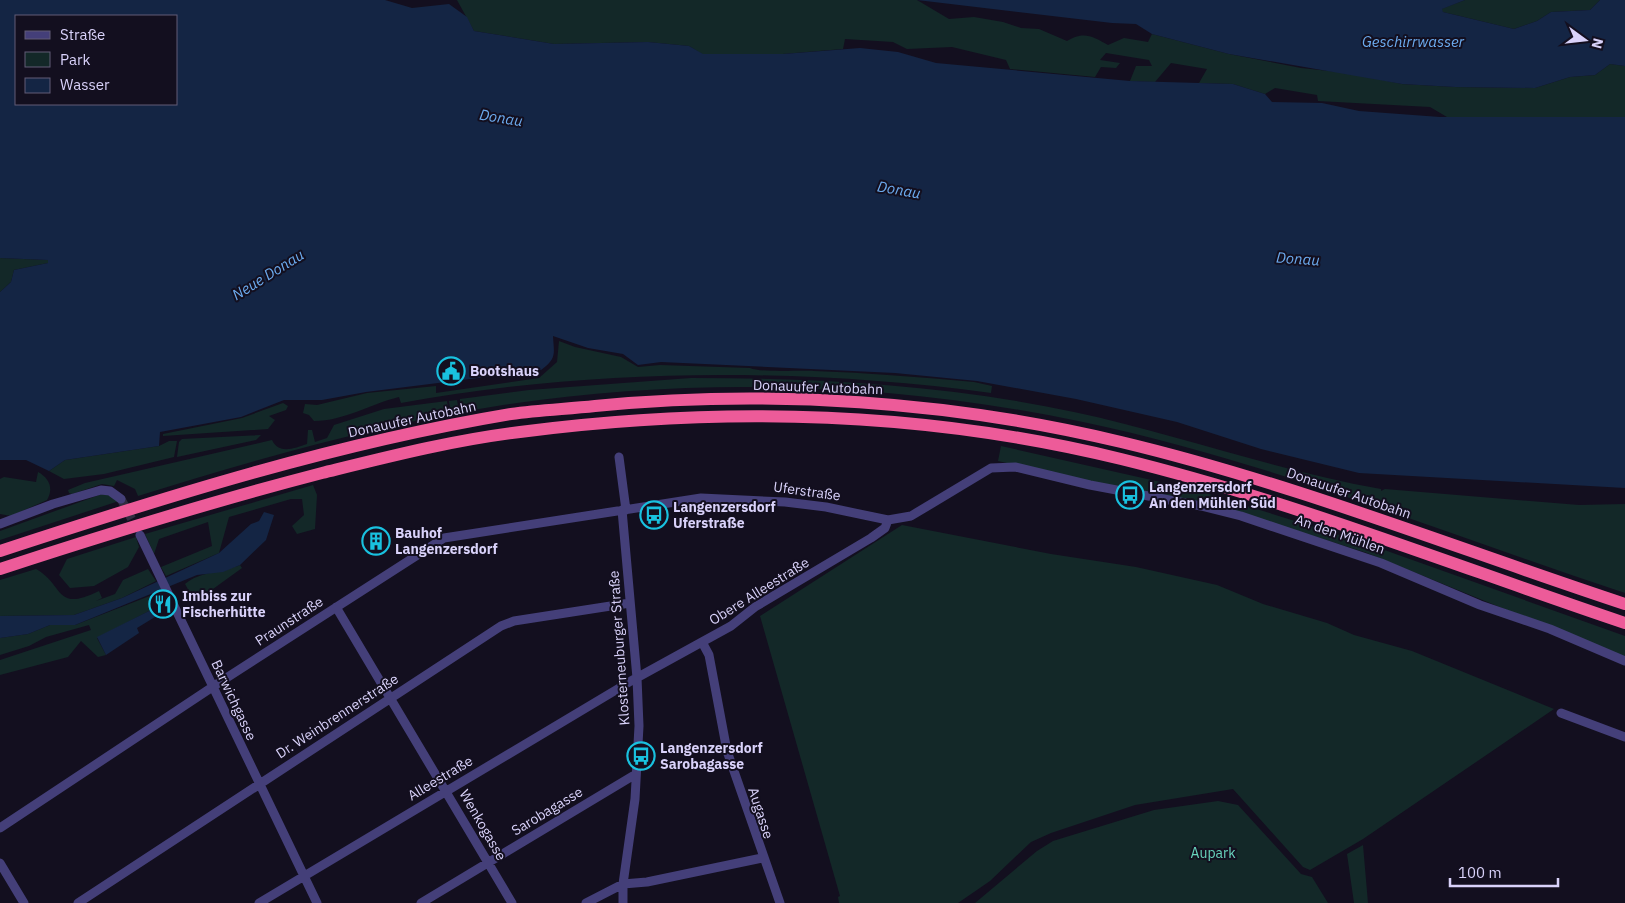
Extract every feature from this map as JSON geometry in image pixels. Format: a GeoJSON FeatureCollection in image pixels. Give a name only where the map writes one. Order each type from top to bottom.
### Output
{"type":"FeatureCollection","features":[{"type":"Feature","properties":{"kind":"highway","name":"Donauufer Autobahn"},"geometry":{"type":"LineString","coordinates":[[0,551],[252,473],[381,439],[515,414],[667,399],[808,399],[890,404],[970,413],[1046,425],[1122,442],[1271,482],[1625,604]]}},
{"type":"Feature","properties":{"kind":"highway"},"geometry":{"type":"LineString","coordinates":[[0,569],[250,492],[411,452],[517,432],[662,418],[805,416],[886,421],[966,430],[1121,459],[1266,500],[1625,623]]}},
{"type":"Feature","properties":{"kind":"street","name":"Klosterneuburger Straße"},"geometry":{"type":"LineString","coordinates":[[619,457],[637,678],[638,726],[636,774],[623,884],[623,903]]}},
{"type":"Feature","properties":{"kind":"street","name":"An den Mühlen"},"geometry":{"type":"LineString","coordinates":[[976,475],[999,466],[1016,467],[1090,485],[1201,506],[1241,516],[1381,563],[1480,605],[1550,629],[1625,661]]}},
{"type":"Feature","properties":{"kind":"street","name":"Uferstraße"},"geometry":{"type":"LineString","coordinates":[[624,510],[680,501],[728,498],[822,506],[888,520],[911,516],[976,475]]}},
{"type":"Feature","properties":{"kind":"street"},"geometry":{"type":"LineString","coordinates":[[0,524],[53,504],[101,490],[110,491],[121,499]]}},
{"type":"Feature","properties":{"kind":"street","name":"Praunstraße"},"geometry":{"type":"LineString","coordinates":[[0,828],[214,686],[444,538],[624,510]]}},
{"type":"Feature","properties":{"kind":"street","name":"Obere Alleestraße"},"geometry":{"type":"LineString","coordinates":[[637,678],[731,626],[755,607],[871,538],[885,528],[888,520]]}},
{"type":"Feature","properties":{"kind":"street","name":"Barwichgasse"},"geometry":{"type":"LineString","coordinates":[[140,535],[214,686],[258,783],[318,903]]}},
{"type":"Feature","properties":{"kind":"street","name":"Dr. Weinbrennerstraße"},"geometry":{"type":"LineString","coordinates":[[78,903],[258,783],[501,626],[514,621],[630,603]]}},
{"type":"Feature","properties":{"kind":"street","name":"Wenkogasse"},"geometry":{"type":"LineString","coordinates":[[336,607],[512,903]]}},
{"type":"Feature","properties":{"kind":"street","name":"Augasse"},"geometry":{"type":"LineString","coordinates":[[702,642],[709,655],[727,751],[762,858],[780,903]]}},
{"type":"Feature","properties":{"kind":"street","name":"Alleestraße"},"geometry":{"type":"LineString","coordinates":[[259,903],[637,678]]}},
{"type":"Feature","properties":{"kind":"street"},"geometry":{"type":"LineString","coordinates":[[1561,713],[1625,737]]}},
{"type":"Feature","properties":{"kind":"street","name":"Sarobagasse"},"geometry":{"type":"LineString","coordinates":[[421,903],[636,774]]}},
{"type":"Feature","properties":{"kind":"street"},"geometry":{"type":"LineString","coordinates":[[586,903],[623,884],[647,882],[762,858]]}},
{"type":"Feature","properties":{"kind":"street"},"geometry":{"type":"LineString","coordinates":[[0,863],[24,903]]}},
{"type":"Feature","properties":{"kind":"green space"},"geometry":{"type":"Polygon","coordinates":[[[457,0],[917,0],[949,19],[974,17],[1003,22],[1021,28],[1039,29],[1067,41],[1083,35],[1108,45],[1124,38],[1148,42],[1152,34],[1229,54],[1301,68],[1348,73],[1402,84],[1455,87],[1535,88],[1570,77],[1595,75],[1610,64],[1625,66],[1625,117],[1447,117],[1430,107],[1318,101],[1317,95],[1275,88],[1265,94],[1233,84],[1199,83],[1207,69],[1171,63],[1155,82],[1130,81],[1136,66],[1152,66],[1149,60],[1106,53],[1100,60],[1120,63],[1116,68],[1101,67],[1095,77],[1010,69],[1006,60],[952,47],[907,49],[893,42],[845,39],[843,49],[783,54],[702,54],[689,46],[648,42],[554,44],[474,31],[457,0]]]}},
{"type":"Feature","properties":{"kind":"green space"},"geometry":{"type":"Polygon","coordinates":[[[1465,0],[1600,0],[1590,10],[1551,12],[1537,21],[1514,29],[1443,12],[1441,9],[1465,0]]]}},
{"type":"Feature","properties":{"kind":"green space"},"geometry":{"type":"Polygon","coordinates":[[[0,258],[48,260],[48,263],[14,270],[11,282],[0,292],[0,258]]]}},
{"type":"Feature","properties":{"kind":"green space"},"geometry":{"type":"Polygon","coordinates":[[[559,341],[575,347],[621,357],[638,367],[660,365],[854,373],[974,382],[992,386],[991,393],[843,379],[694,375],[546,383],[473,391],[401,403],[399,397],[325,420],[314,421],[309,415],[303,413],[305,404],[317,405],[367,393],[436,386],[436,393],[539,378],[557,362],[559,341]]]}},
{"type":"Feature","properties":{"kind":"green space"},"geometry":{"type":"Polygon","coordinates":[[[691,378],[836,382],[931,389],[979,395],[1074,412],[1112,421],[1265,463],[1381,489],[1381,491],[1385,489],[1579,505],[1625,504],[1625,593],[1289,478],[1152,438],[1083,422],[1011,409],[939,398],[867,391],[721,387],[575,396],[503,405],[364,432],[273,456],[138,496],[135,489],[117,480],[114,486],[102,484],[72,494],[68,490],[85,483],[272,440],[279,448],[292,448],[307,444],[308,430],[312,430],[315,442],[327,438],[334,425],[384,409],[447,401],[448,407],[450,407],[449,401],[457,400],[458,406],[460,406],[460,399],[529,390],[691,378]]]}},
{"type":"Feature","properties":{"kind":"green space"},"geometry":{"type":"Polygon","coordinates":[[[283,403],[288,406],[286,410],[269,416],[275,420],[268,429],[163,436],[163,434],[242,418],[283,403]]]}},
{"type":"Feature","properties":{"kind":"green space"},"geometry":{"type":"Polygon","coordinates":[[[261,435],[256,440],[177,457],[179,442],[182,439],[261,435]]]}},
{"type":"Feature","properties":{"kind":"green space"},"geometry":{"type":"Polygon","coordinates":[[[169,441],[177,441],[174,457],[104,474],[64,479],[49,471],[65,460],[159,446],[169,441]]]}},
{"type":"Feature","properties":{"kind":"green space"},"geometry":{"type":"Polygon","coordinates":[[[1001,446],[1196,490],[1362,542],[1625,636],[1625,658],[1367,553],[1276,524],[998,461],[1001,446]]]}},
{"type":"Feature","properties":{"kind":"green space"},"geometry":{"type":"Polygon","coordinates":[[[38,472],[48,480],[50,491],[47,500],[11,516],[0,514],[0,479],[4,477],[36,482],[38,472]]]}},
{"type":"Feature","properties":{"kind":"green space"},"geometry":{"type":"Polygon","coordinates":[[[313,485],[317,495],[315,529],[297,534],[292,526],[304,515],[302,499],[291,499],[229,517],[219,553],[166,576],[161,567],[212,546],[208,522],[159,539],[154,554],[145,534],[313,485]]]}},
{"type":"Feature","properties":{"kind":"green space"},"geometry":{"type":"Polygon","coordinates":[[[102,494],[109,494],[119,501],[0,540],[0,531],[102,494]]]}},
{"type":"Feature","properties":{"kind":"green space"},"geometry":{"type":"Polygon","coordinates":[[[902,525],[1051,554],[1136,567],[1217,585],[1263,604],[1327,623],[1354,635],[1412,651],[1554,709],[1363,839],[1310,870],[1303,867],[1233,789],[1135,805],[1051,833],[1031,842],[990,881],[958,903],[839,903],[838,897],[840,896],[760,616],[902,525]]]}},
{"type":"Feature","properties":{"kind":"green space"},"geometry":{"type":"Polygon","coordinates":[[[136,537],[139,547],[128,567],[94,586],[70,588],[59,575],[67,559],[136,537]]]}},
{"type":"Feature","properties":{"kind":"green space"},"geometry":{"type":"Polygon","coordinates":[[[240,565],[242,568],[195,602],[185,584],[204,574],[240,565]]]}},
{"type":"Feature","properties":{"kind":"green space"},"geometry":{"type":"Polygon","coordinates":[[[36,569],[45,575],[67,598],[74,599],[99,591],[102,598],[96,601],[115,594],[123,580],[148,569],[156,581],[122,598],[74,615],[0,616],[0,580],[36,569]]]}},
{"type":"Feature","properties":{"kind":"green space"},"geometry":{"type":"Polygon","coordinates":[[[160,592],[162,598],[151,610],[97,638],[106,655],[98,657],[81,641],[68,657],[0,675],[0,660],[91,630],[89,625],[46,637],[29,646],[0,655],[0,638],[28,634],[50,625],[75,625],[160,592]]]}},
{"type":"Feature","properties":{"kind":"green space","name":"Aupark"},"geometry":{"type":"Polygon","coordinates":[[[1218,801],[1238,805],[1301,874],[1312,877],[1328,903],[975,903],[1037,851],[1053,841],[1154,810],[1218,801]]]}},
{"type":"Feature","properties":{"kind":"green space"},"geometry":{"type":"Polygon","coordinates":[[[1363,845],[1368,903],[1354,903],[1347,854],[1363,845]]]}},
{"type":"Feature","properties":{"kind":"water"},"geometry":{"type":"Polygon","coordinates":[[[0,0],[385,0],[412,8],[449,4],[467,17],[474,31],[554,44],[648,42],[689,46],[703,54],[783,54],[860,48],[898,52],[936,63],[1130,81],[1233,84],[1265,94],[1272,102],[1322,103],[1359,111],[1440,117],[1625,117],[1625,488],[1359,473],[1261,449],[1177,422],[1076,399],[977,381],[895,373],[661,362],[638,365],[623,354],[588,348],[553,336],[552,359],[541,370],[366,392],[322,400],[284,400],[241,417],[160,432],[159,446],[65,460],[49,471],[26,460],[0,460],[0,292],[11,282],[14,270],[48,263],[48,260],[0,258],[0,0]]]}},
{"type":"Feature","properties":{"kind":"water","name":"Geschirrwasser"},"geometry":{"type":"Polygon","coordinates":[[[917,0],[1465,0],[1442,9],[1443,12],[1514,29],[1537,21],[1551,12],[1590,10],[1600,0],[1625,0],[1625,66],[1610,64],[1595,75],[1570,77],[1535,88],[1402,84],[1229,54],[1152,34],[1136,24],[1112,23],[917,0]]]}},
{"type":"Feature","properties":{"kind":"water"},"geometry":{"type":"Polygon","coordinates":[[[264,512],[274,515],[266,540],[240,565],[223,572],[197,575],[75,625],[50,625],[28,634],[0,638],[0,616],[74,615],[122,598],[219,553],[251,524],[259,521],[264,512]]]}},
{"type":"Feature","properties":{"kind":"water"},"geometry":{"type":"Polygon","coordinates":[[[151,610],[155,617],[137,628],[139,633],[106,655],[97,637],[151,610]]]}},
{"type":"Feature","properties":{"kind":"tunnel"},"geometry":{"type":"LineString","coordinates":[[121,499],[138,531]]}},
{"type":"Feature","properties":{"kind":"place","name":"Bootshaus"},"geometry":{"type":"Point","coordinates":[451,371]}},
{"type":"Feature","properties":{"kind":"place","name":"Langenzersdorf An den Mühlen Süd"},"geometry":{"type":"Point","coordinates":[1130,495]}},
{"type":"Feature","properties":{"kind":"place","name":"Langenzersdorf Uferstraße"},"geometry":{"type":"Point","coordinates":[654,515]}},
{"type":"Feature","properties":{"kind":"place","name":"Bauhof Langenzersdorf"},"geometry":{"type":"Point","coordinates":[376,541]}},
{"type":"Feature","properties":{"kind":"place","name":"Imbiss zur Fischerhütte"},"geometry":{"type":"Point","coordinates":[163,604]}},
{"type":"Feature","properties":{"kind":"place","name":"Langenzersdorf Sarobagasse"},"geometry":{"type":"Point","coordinates":[641,756]}},
{"type":"Feature","properties":{"kind":"water label","name":"Donau"},"geometry":{"type":"Point","coordinates":[501,118]}},
{"type":"Feature","properties":{"kind":"water label","name":"Donau"},"geometry":{"type":"Point","coordinates":[899,190]}},
{"type":"Feature","properties":{"kind":"water label","name":"Donau"},"geometry":{"type":"Point","coordinates":[1298,259]}},
{"type":"Feature","properties":{"kind":"water label","name":"Neue Donau"},"geometry":{"type":"Point","coordinates":[268,275]}}]}
